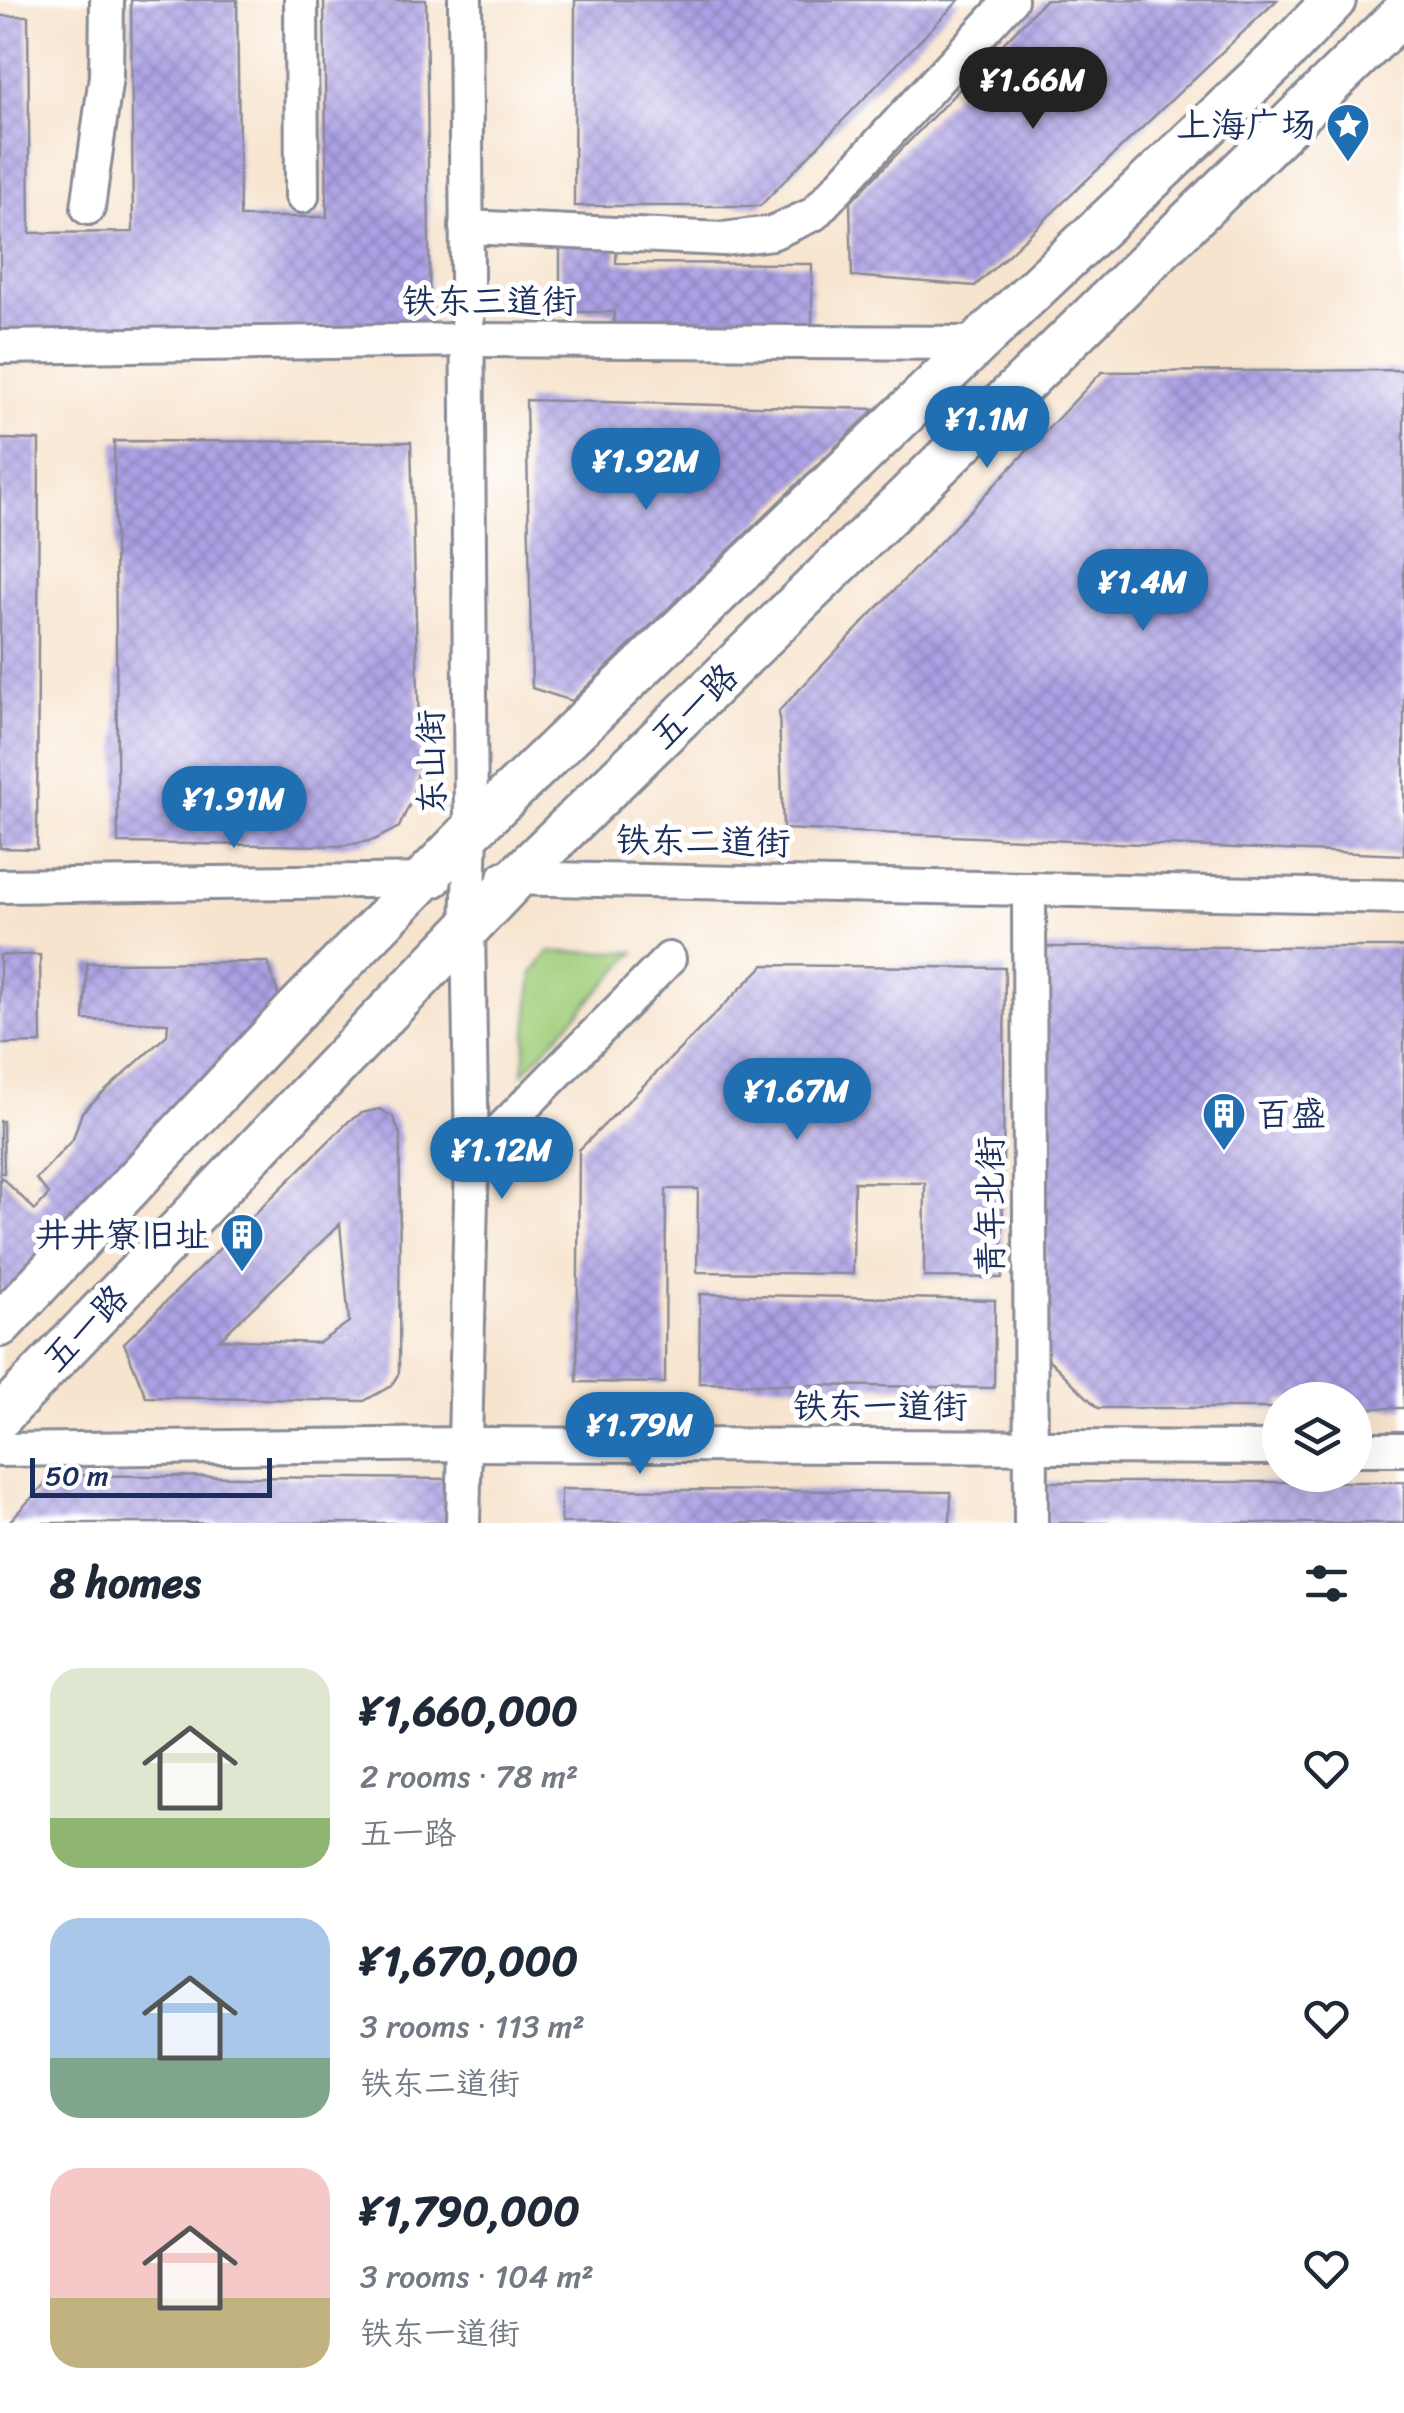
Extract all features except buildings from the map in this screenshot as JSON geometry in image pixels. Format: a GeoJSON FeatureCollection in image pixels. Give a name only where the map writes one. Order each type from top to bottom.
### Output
{"type":"FeatureCollection","features":[{"type":"Feature","properties":{"kind":"main road","name":"五一路"},"geometry":{"type":"LineString","coordinates":[[0,1325],[471,830],[1275,62],[1334,0]]}},
{"type":"Feature","properties":{"kind":"main road","name":"五一路"},"geometry":{"type":"LineString","coordinates":[[0,1417],[518,878],[1404,12]]}},
{"type":"Feature","properties":{"kind":"street"},"geometry":{"type":"LineString","coordinates":[[88,208],[106,76],[107,0]]}},
{"type":"Feature","properties":{"kind":"street"},"geometry":{"type":"LineString","coordinates":[[302,0],[302,196]]}},
{"type":"Feature","properties":{"kind":"street","name":"东山街"},"geometry":{"type":"LineString","coordinates":[[464,1523],[472,1159],[465,0]]}},
{"type":"Feature","properties":{"kind":"street"},"geometry":{"type":"LineString","coordinates":[[466,226],[723,239],[772,234],[814,214],[1011,0]]}},
{"type":"Feature","properties":{"kind":"street","name":"铁东三道街"},"geometry":{"type":"LineString","coordinates":[[0,347],[466,340],[978,343]]}},
{"type":"Feature","properties":{"kind":"street","name":"铁东二道街"},"geometry":{"type":"LineString","coordinates":[[0,886],[518,878],[1404,897]]}},
{"type":"Feature","properties":{"kind":"street","name":"青年北街"},"geometry":{"type":"LineString","coordinates":[[1029,888],[1031,1523]]}},
{"type":"Feature","properties":{"kind":"street"},"geometry":{"type":"LineString","coordinates":[[472,1159],[669,959]]}},
{"type":"Feature","properties":{"kind":"street","name":"铁东一道街"},"geometry":{"type":"LineString","coordinates":[[0,1450],[465,1444],[1262,1448]]}},
{"type":"Feature","properties":{"kind":"street"},"geometry":{"type":"LineString","coordinates":[[1372,1449],[1404,1449]]}},
{"type":"Feature","properties":{"kind":"green space"},"geometry":{"type":"Polygon","coordinates":[[[549,952],[635,952],[523,1073],[533,973],[549,952]]]}},
{"type":"Feature","properties":{"kind":"place","name":"上海广场"},"geometry":{"type":"Point","coordinates":[1348,163]}},
{"type":"Feature","properties":{"kind":"place","name":"百盛"},"geometry":{"type":"Point","coordinates":[1224,1152]}},
{"type":"Feature","properties":{"kind":"place","name":"井井寮旧址"},"geometry":{"type":"Point","coordinates":[242,1273]}}]}
